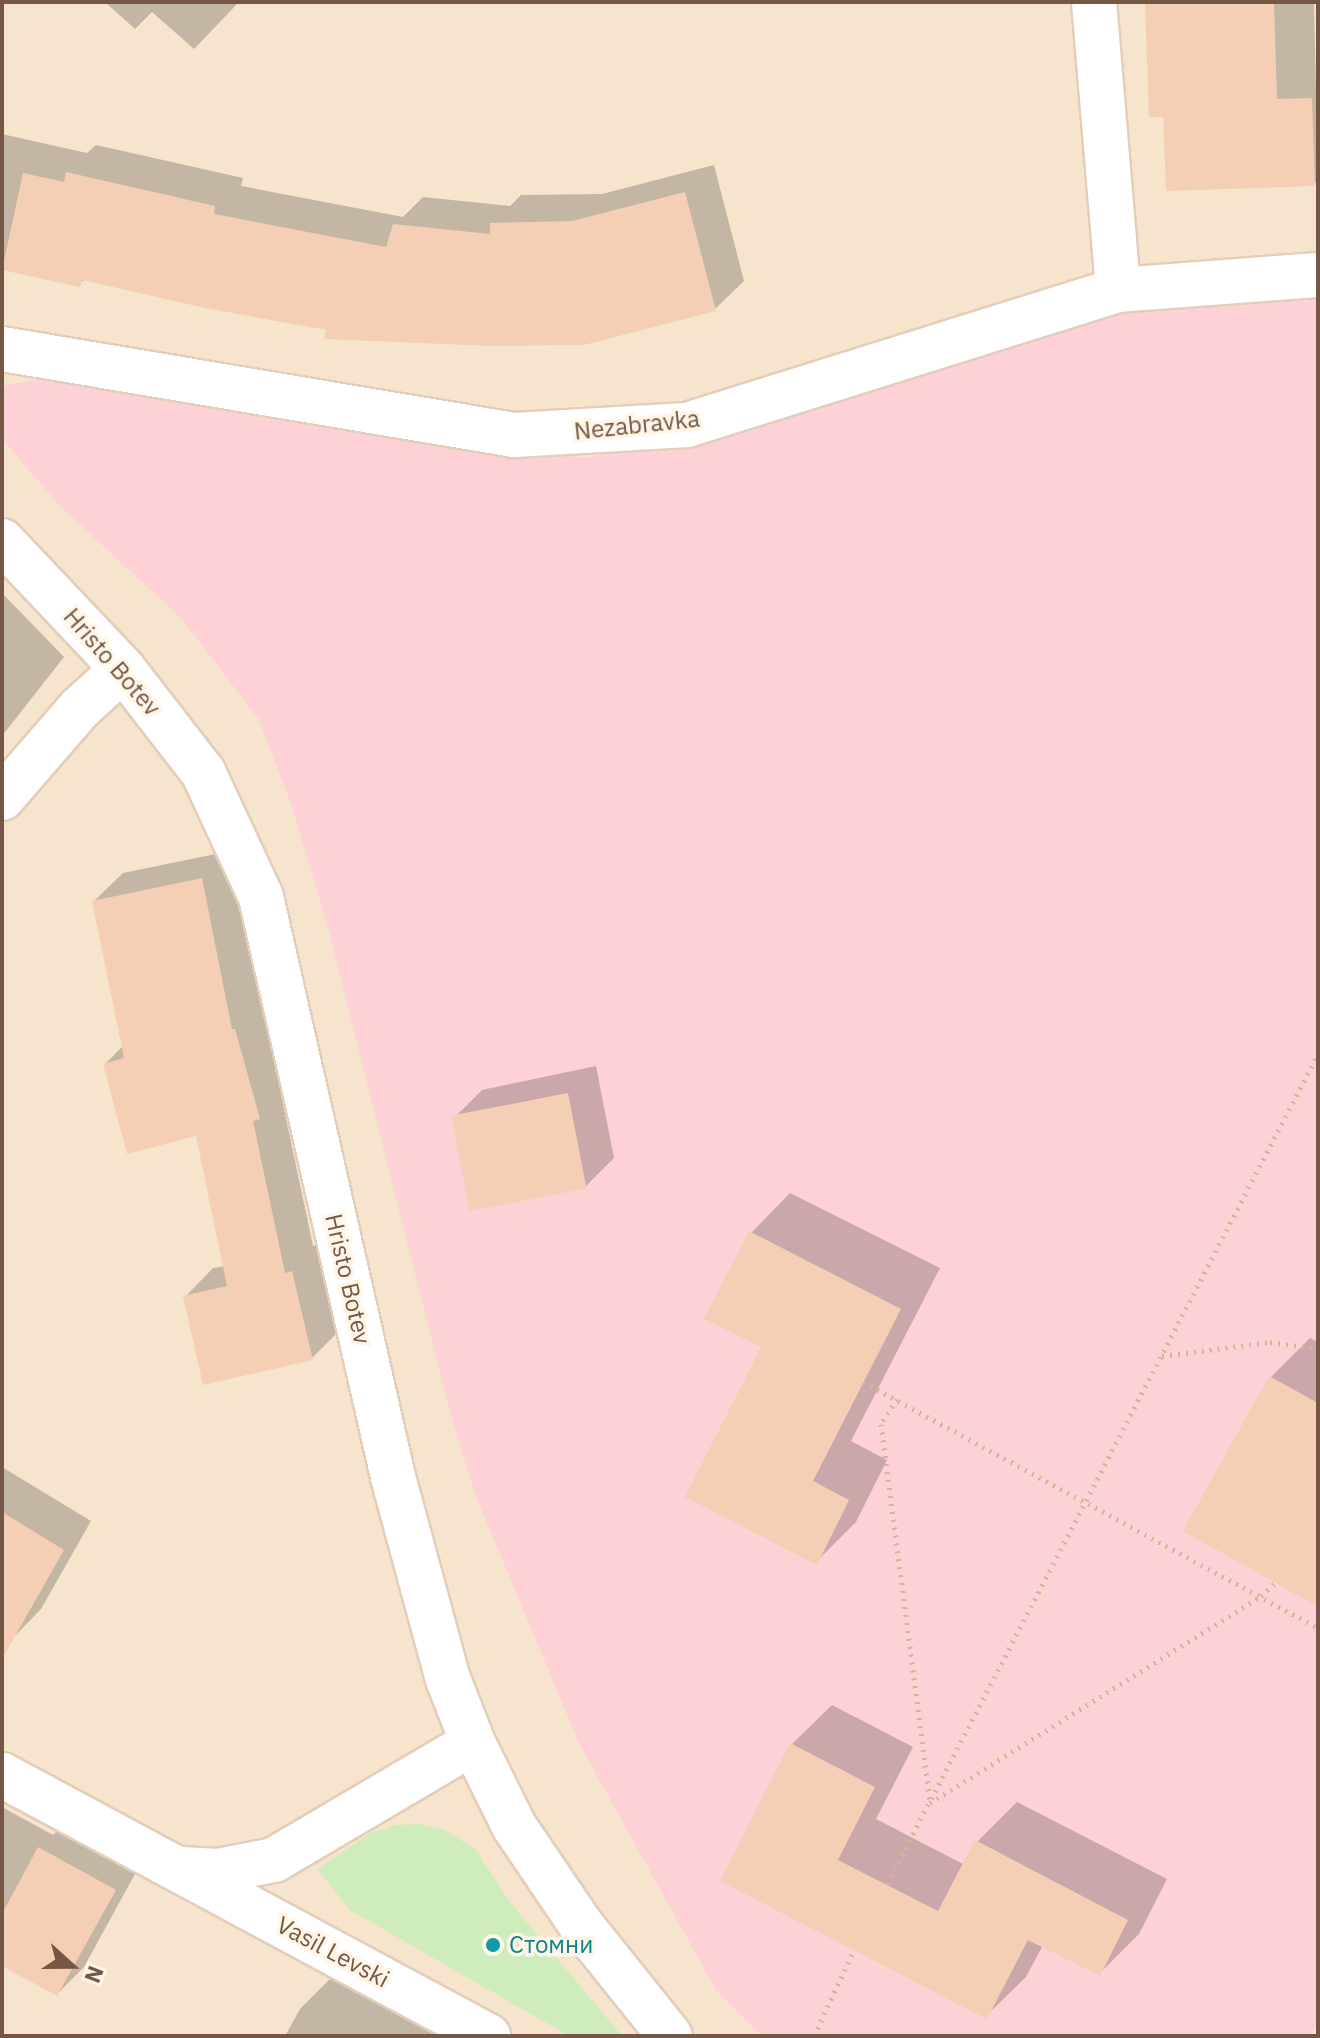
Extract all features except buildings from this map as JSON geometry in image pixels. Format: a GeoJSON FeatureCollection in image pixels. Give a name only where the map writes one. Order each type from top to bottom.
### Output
{"type":"FeatureCollection","features":[{"type":"Feature","properties":{"kind":"street"},"geometry":{"type":"LineString","coordinates":[[1094,2],[1118,290]]}},
{"type":"Feature","properties":{"kind":"street","name":"Nezabravka"},"geometry":{"type":"LineString","coordinates":[[14,354],[514,435],[656,427],[687,425],[1118,290],[1318,275]]}},
{"type":"Feature","properties":{"kind":"street","name":"Hristo Botev"},"geometry":{"type":"LineString","coordinates":[[2,541],[123,669],[203,772],[261,897],[393,1477],[448,1679],[473,1743],[514,1826],[581,1925],[670,2036]]}},
{"type":"Feature","properties":{"kind":"street"},"geometry":{"type":"LineString","coordinates":[[2,798],[79,709],[123,669]]}},
{"type":"Feature","properties":{"kind":"street","name":"Vasil Levski"},"geometry":{"type":"LineString","coordinates":[[178,1868],[218,1871],[274,1860],[473,1743]]}},
{"type":"Feature","properties":{"kind":"street","name":"Vasil Levski"},"geometry":{"type":"LineString","coordinates":[[2,1775],[488,2036]]}},
{"type":"Feature","properties":{"kind":"path"},"geometry":{"type":"LineString","coordinates":[[887,1884],[1318,1054]]}},
{"type":"Feature","properties":{"kind":"path"},"geometry":{"type":"LineString","coordinates":[[1161,1356],[1270,1342],[1318,1349]]}},
{"type":"Feature","properties":{"kind":"path"},"geometry":{"type":"LineString","coordinates":[[863,1382],[1318,1628]]}},
{"type":"Feature","properties":{"kind":"path"},"geometry":{"type":"LineString","coordinates":[[897,1399],[881,1424],[930,1803]]}},
{"type":"Feature","properties":{"kind":"path"},"geometry":{"type":"LineString","coordinates":[[930,1803],[1261,1596],[1275,1583]]}},
{"type":"Feature","properties":{"kind":"path"},"geometry":{"type":"LineString","coordinates":[[814,2036],[854,1950]]}},
{"type":"Feature","properties":{"kind":"shaded area"},"geometry":{"type":"Polygon","coordinates":[[[2,2],[1318,2],[1318,2036],[2,2036],[2,2]]]}},
{"type":"Feature","properties":{"kind":"shaded area"},"geometry":{"type":"Polygon","coordinates":[[[1318,283],[1318,2022],[1310,2036],[762,2036],[716,1990],[579,1743],[474,1492],[447,1401],[329,932],[293,809],[259,720],[182,619],[61,507],[2,439],[2,386],[84,372],[417,437],[588,458],[744,419],[1012,338],[1225,286],[1318,283]]]}},
{"type":"Feature","properties":{"kind":"green space"},"geometry":{"type":"Polygon","coordinates":[[[420,1824],[445,1830],[476,1850],[510,1902],[622,2036],[569,2036],[350,1910],[317,1869],[371,1833],[396,1825],[420,1824]]]}},
{"type":"Feature","properties":{"kind":"place","name":"Стомни"},"geometry":{"type":"Point","coordinates":[493,1945]}}]}
